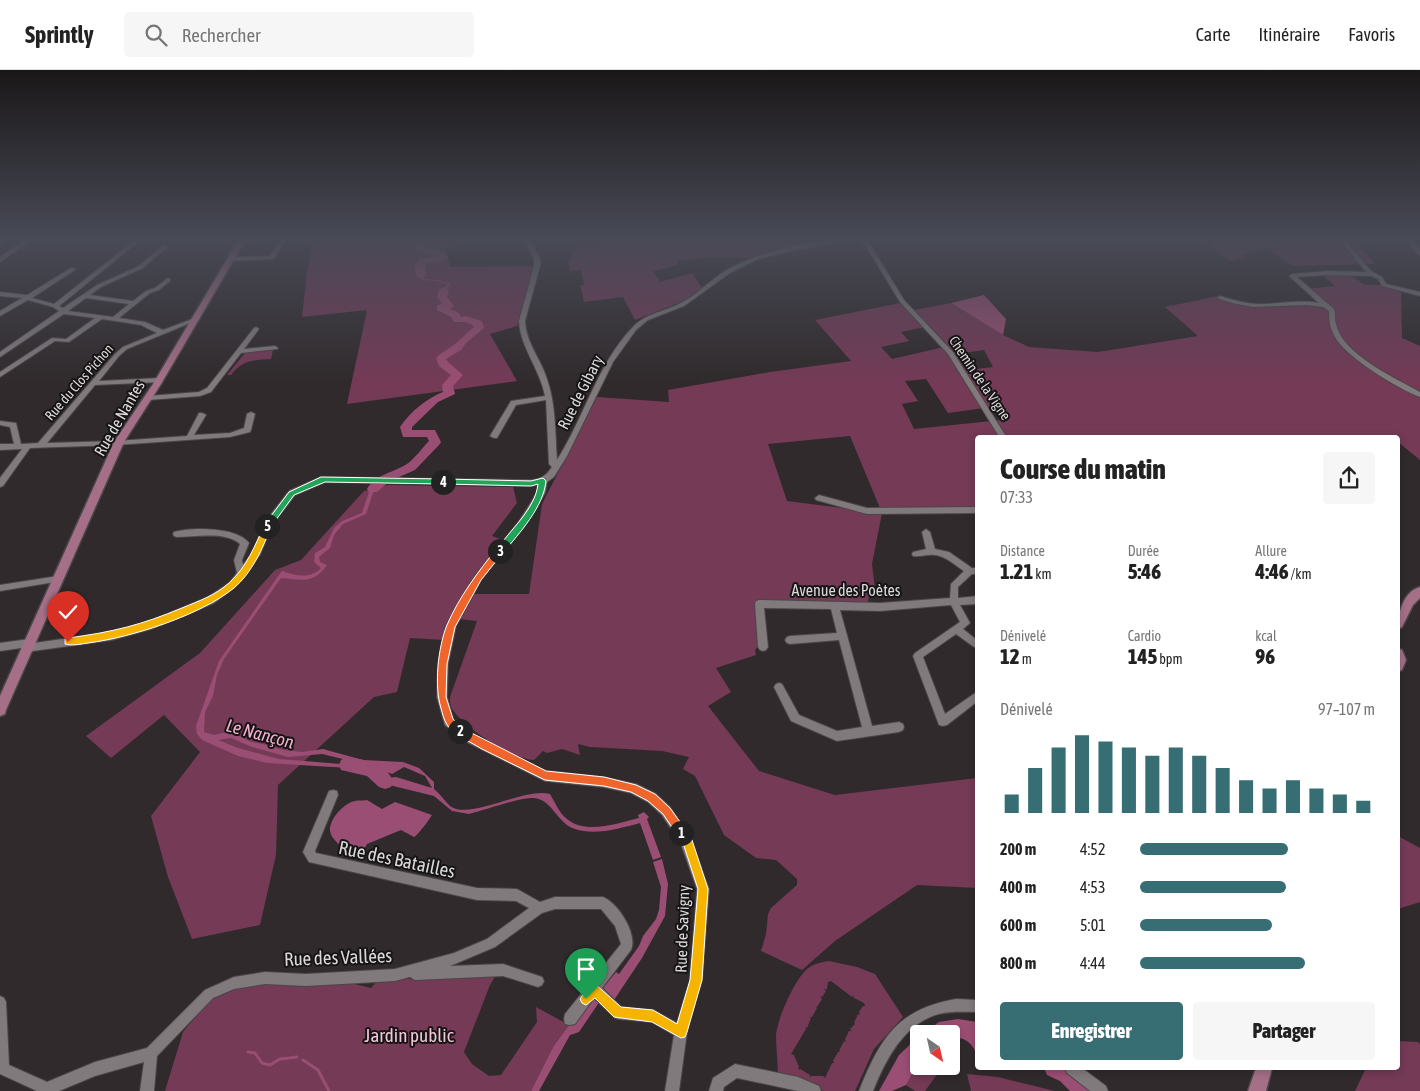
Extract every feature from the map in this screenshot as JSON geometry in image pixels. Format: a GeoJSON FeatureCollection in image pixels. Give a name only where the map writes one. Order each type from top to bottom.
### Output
{"type":"FeatureCollection","features":[{"type":"Feature","properties":{"kind":"main road","name":"Rue de Nantes"},"geometry":{"type":"LineString","coordinates":[[0,710],[119,442],[160,380],[216,287]]}},
{"type":"Feature","properties":{"kind":"main road"},"geometry":{"type":"LineString","coordinates":[[1400,620],[1409,602],[1420,591]]}},
{"type":"Feature","properties":{"kind":"main road","name":"Rue de Nantes"},"geometry":{"type":"LineString","coordinates":[[0,693],[27,646]]}},
{"type":"Feature","properties":{"kind":"main road"},"geometry":{"type":"LineString","coordinates":[[1257,1091],[1263,1070]]}},
{"type":"Feature","properties":{"kind":"street"},"geometry":{"type":"LineString","coordinates":[[0,314],[46,287]]}},
{"type":"Feature","properties":{"kind":"street"},"geometry":{"type":"LineString","coordinates":[[55,306],[80,287]]}},
{"type":"Feature","properties":{"kind":"street"},"geometry":{"type":"LineString","coordinates":[[0,354],[65,312],[98,287]]}},
{"type":"Feature","properties":{"kind":"street"},"geometry":{"type":"LineString","coordinates":[[114,318],[158,287]]}},
{"type":"Feature","properties":{"kind":"street"},"geometry":{"type":"LineString","coordinates":[[531,287],[522,321],[522,330],[544,379],[551,424],[552,464],[556,467]]}},
{"type":"Feature","properties":{"kind":"street","name":"Rue de Gibary"},"geometry":{"type":"LineString","coordinates":[[543,481],[556,467],[614,355],[634,329],[646,319],[682,305],[708,287]]}},
{"type":"Feature","properties":{"kind":"street","name":"Chemin de la Vigne"},"geometry":{"type":"LineString","coordinates":[[893,287],[902,301],[951,353],[1002,435]]}},
{"type":"Feature","properties":{"kind":"street"},"geometry":{"type":"LineString","coordinates":[[1304,287],[1332,310],[1330,319],[1332,326],[1350,352],[1420,395]]}},
{"type":"Feature","properties":{"kind":"street"},"geometry":{"type":"LineString","coordinates":[[1391,287],[1420,294]]}},
{"type":"Feature","properties":{"kind":"street"},"geometry":{"type":"LineString","coordinates":[[0,294],[28,298],[55,306],[65,312],[142,323],[161,332]]}},
{"type":"Feature","properties":{"kind":"street"},"geometry":{"type":"LineString","coordinates":[[86,296],[133,303]]}},
{"type":"Feature","properties":{"kind":"street"},"geometry":{"type":"LineString","coordinates":[[1220,298],[1257,306],[1322,304],[1327,306]]}},
{"type":"Feature","properties":{"kind":"street"},"geometry":{"type":"LineString","coordinates":[[0,375],[54,339],[66,341],[102,317]]}},
{"type":"Feature","properties":{"kind":"street","name":"Rue du Clos Pichon"},"geometry":{"type":"LineString","coordinates":[[40,446],[125,348],[197,319]]}},
{"type":"Feature","properties":{"kind":"street"},"geometry":{"type":"LineString","coordinates":[[148,398],[200,394],[209,390],[256,329]]}},
{"type":"Feature","properties":{"kind":"street"},"geometry":{"type":"LineString","coordinates":[[239,351],[275,348]]}},
{"type":"Feature","properties":{"kind":"street"},"geometry":{"type":"LineString","coordinates":[[93,383],[160,380]]}},
{"type":"Feature","properties":{"kind":"street"},"geometry":{"type":"LineString","coordinates":[[494,436],[514,403],[547,398]]}},
{"type":"Feature","properties":{"kind":"street"},"geometry":{"type":"LineString","coordinates":[[0,447],[230,435],[247,430],[251,414]]}},
{"type":"Feature","properties":{"kind":"street"},"geometry":{"type":"LineString","coordinates":[[188,438],[202,415]]}},
{"type":"Feature","properties":{"kind":"street"},"geometry":{"type":"LineString","coordinates":[[0,423],[13,425],[18,446]]}},
{"type":"Feature","properties":{"kind":"street"},"geometry":{"type":"LineString","coordinates":[[0,484],[28,446]]}},
{"type":"Feature","properties":{"kind":"street"},"geometry":{"type":"LineString","coordinates":[[0,647],[27,646],[112,636],[148,626],[211,600],[232,585],[257,553],[268,524],[292,493],[324,479],[531,483],[543,481]]}},
{"type":"Feature","properties":{"kind":"street","name":"Rue de Savigny"},"geometry":{"type":"LineString","coordinates":[[543,481],[541,493],[521,525],[478,578],[451,626],[443,664],[442,697],[450,722],[465,736],[545,776],[604,782],[632,788],[652,798],[666,811],[688,844],[703,889],[696,980],[682,1029],[672,1091]]}},
{"type":"Feature","properties":{"kind":"street"},"geometry":{"type":"LineString","coordinates":[[819,498],[868,511],[975,510]]}},
{"type":"Feature","properties":{"kind":"street"},"geometry":{"type":"LineString","coordinates":[[926,532],[931,551]]}},
{"type":"Feature","properties":{"kind":"street"},"geometry":{"type":"LineString","coordinates":[[178,534],[227,534],[242,540],[245,543],[238,560],[241,574]]}},
{"type":"Feature","properties":{"kind":"street"},"geometry":{"type":"LineString","coordinates":[[916,554],[931,551],[946,554],[974,571],[954,586],[954,602],[965,623],[918,656],[943,722],[975,697]]}},
{"type":"Feature","properties":{"kind":"street"},"geometry":{"type":"LineString","coordinates":[[0,588],[58,579]]}},
{"type":"Feature","properties":{"kind":"street","name":"Avenue des Poètes"},"geometry":{"type":"LineString","coordinates":[[763,647],[759,604],[880,607],[975,600]]}},
{"type":"Feature","properties":{"kind":"street"},"geometry":{"type":"LineString","coordinates":[[835,606],[868,731]]}},
{"type":"Feature","properties":{"kind":"street"},"geometry":{"type":"LineString","coordinates":[[957,629],[974,643]]}},
{"type":"Feature","properties":{"kind":"street"},"geometry":{"type":"LineString","coordinates":[[790,640],[842,636]]}},
{"type":"Feature","properties":{"kind":"street"},"geometry":{"type":"LineString","coordinates":[[780,687],[795,718],[836,736],[899,727]]}},
{"type":"Feature","properties":{"kind":"street","name":"Rue des Batailles"},"geometry":{"type":"LineString","coordinates":[[333,795],[309,852],[313,858],[478,894],[516,895],[539,908]]}},
{"type":"Feature","properties":{"kind":"street","name":"Rue des Vallées"},"geometry":{"type":"LineString","coordinates":[[151,1053],[209,994],[234,983],[265,978],[306,980],[394,976],[454,959],[491,943],[539,908],[555,903],[603,903],[616,914],[626,934],[627,946],[596,991],[570,1019]]}},
{"type":"Feature","properties":{"kind":"street"},"geometry":{"type":"LineString","coordinates":[[394,976],[503,970],[538,981]]}},
{"type":"Feature","properties":{"kind":"street"},"geometry":{"type":"LineString","coordinates":[[596,991],[618,1013],[653,1016],[682,1029]]}},
{"type":"Feature","properties":{"kind":"street"},"geometry":{"type":"LineString","coordinates":[[0,1002],[1,1067],[50,1090],[95,1068],[151,1053],[147,1091]]}},
{"type":"Feature","properties":{"kind":"street"},"geometry":{"type":"LineString","coordinates":[[866,1091],[882,1055],[902,1027],[920,1014],[939,1007],[961,1004],[975,1006]]}},
{"type":"Feature","properties":{"kind":"street"},"geometry":{"type":"LineString","coordinates":[[1076,1070],[1101,1091]]}},
{"type":"Feature","properties":{"kind":"street"},"geometry":{"type":"LineString","coordinates":[[716,1091],[718,1083],[735,1071],[798,1084],[814,1091]]}},
{"type":"Feature","properties":{"kind":"green space"},"geometry":{"type":"Polygon","coordinates":[[[305,287],[530,287],[517,326],[490,334],[517,381],[347,404],[367,310],[302,317],[305,287]]]}},
{"type":"Feature","properties":{"kind":"green space"},"geometry":{"type":"Polygon","coordinates":[[[580,287],[701,287],[703,289],[686,300],[635,320],[623,297],[584,302],[580,287]]]}},
{"type":"Feature","properties":{"kind":"green space"},"geometry":{"type":"Polygon","coordinates":[[[1329,287],[1395,287],[1401,293],[1402,338],[1420,346],[1420,460],[1400,444],[1400,435],[975,435],[975,510],[882,513],[872,564],[875,589],[870,589],[868,602],[757,601],[761,643],[755,650],[756,655],[716,668],[731,692],[708,706],[759,771],[835,795],[975,778],[975,888],[917,885],[835,941],[802,970],[761,951],[766,934],[768,914],[771,908],[797,885],[797,879],[776,860],[756,858],[724,835],[695,776],[683,769],[689,757],[662,751],[590,747],[578,744],[580,755],[562,749],[547,753],[543,751],[534,760],[513,754],[501,748],[467,725],[459,717],[451,708],[450,697],[477,621],[459,619],[445,640],[410,638],[397,692],[374,697],[278,785],[276,855],[260,925],[192,939],[168,877],[151,816],[200,752],[164,715],[111,758],[86,736],[200,653],[275,570],[301,560],[364,491],[388,485],[513,487],[517,503],[492,536],[503,540],[465,594],[529,594],[542,504],[597,397],[669,402],[668,390],[770,372],[851,361],[815,320],[905,302],[914,310],[951,303],[1003,335],[1029,347],[1098,352],[1198,336],[1165,307],[1218,296],[1254,304],[1321,302],[1306,289],[1329,287]],[[930,326],[901,332],[909,341],[881,347],[892,359],[948,346],[930,326]],[[984,350],[957,354],[967,370],[993,367],[984,350]],[[926,379],[905,381],[918,401],[902,404],[914,429],[1001,420],[992,407],[948,413],[926,379]],[[850,436],[768,444],[787,501],[882,513],[850,436]]]}},
{"type":"Feature","properties":{"kind":"green space"},"geometry":{"type":"Polygon","coordinates":[[[273,350],[271,359],[249,362],[240,366],[231,375],[227,375],[245,353],[273,350]]]}},
{"type":"Feature","properties":{"kind":"green space"},"geometry":{"type":"Polygon","coordinates":[[[1400,837],[1420,848],[1420,902],[1400,908],[1400,837]]]}},
{"type":"Feature","properties":{"kind":"green space"},"geometry":{"type":"Polygon","coordinates":[[[829,961],[857,967],[875,974],[903,1017],[874,1049],[855,1091],[824,1091],[778,1077],[776,1035],[783,1009],[792,990],[807,969],[829,961]],[[831,981],[828,982],[827,989],[824,989],[826,991],[822,997],[820,996],[822,999],[817,1007],[815,1006],[817,1008],[812,1017],[810,1017],[807,1028],[805,1027],[806,1029],[791,1054],[794,1055],[799,1067],[798,1070],[800,1069],[810,1075],[810,1078],[811,1076],[823,1076],[825,1078],[844,1041],[846,1042],[845,1039],[849,1031],[852,1031],[850,1029],[855,1024],[858,1014],[860,1015],[859,1012],[865,1006],[864,1003],[854,998],[853,995],[852,997],[831,981]]]}},
{"type":"Feature","properties":{"kind":"green space","name":"Jardin public"},"geometry":{"type":"Polygon","coordinates":[[[465,975],[496,975],[490,985],[464,1052],[472,1064],[489,1076],[501,1075],[537,1022],[536,1007],[569,1025],[553,1047],[531,1091],[165,1091],[183,1032],[214,995],[258,982],[350,983],[371,988],[377,981],[465,975]]]}},
{"type":"Feature","properties":{"kind":"green space"},"geometry":{"type":"Polygon","coordinates":[[[1400,1041],[1418,1042],[1420,1044],[1420,1091],[1355,1091],[1365,1070],[1400,1070],[1400,1041]]]}},
{"type":"Feature","properties":{"kind":"green space"},"geometry":{"type":"Polygon","coordinates":[[[967,1074],[998,1077],[1055,1091],[971,1091],[967,1074]]]}},
{"type":"Feature","properties":{"kind":"green space"},"geometry":{"type":"Polygon","coordinates":[[[912,1075],[937,1075],[925,1091],[915,1091],[906,1085],[912,1075]]]}},
{"type":"Feature","properties":{"kind":"shaded area"},"geometry":{"type":"Polygon","coordinates":[[[446,287],[448,287],[443,292],[444,298],[451,305],[441,307],[446,311],[456,314],[459,320],[465,319],[458,321],[454,314],[446,313],[438,307],[448,303],[442,299],[440,293],[446,287]]]}},
{"type":"Feature","properties":{"kind":"shaded area"},"geometry":{"type":"Polygon","coordinates":[[[984,295],[1006,319],[1003,335],[951,303],[984,295]]]}},
{"type":"Feature","properties":{"kind":"shaded area"},"geometry":{"type":"Polygon","coordinates":[[[468,319],[478,322],[481,327],[479,331],[464,340],[456,350],[446,352],[442,357],[445,364],[460,374],[448,384],[451,393],[436,398],[427,404],[409,424],[408,434],[431,431],[436,435],[437,441],[408,470],[382,479],[386,475],[408,468],[414,458],[431,441],[434,434],[430,432],[408,435],[404,432],[413,417],[428,402],[437,396],[449,393],[446,383],[456,374],[442,364],[439,357],[446,351],[455,348],[462,338],[479,327],[478,324],[468,319]]]}},
{"type":"Feature","properties":{"kind":"shaded area"},"geometry":{"type":"Polygon","coordinates":[[[379,483],[383,484],[374,490],[366,514],[343,524],[334,535],[330,548],[319,557],[320,562],[327,565],[322,571],[307,579],[281,578],[224,659],[217,675],[213,696],[205,712],[204,732],[214,735],[227,732],[234,733],[251,742],[283,750],[302,752],[323,749],[363,760],[403,762],[419,768],[434,782],[434,789],[450,806],[459,810],[483,807],[539,793],[550,794],[564,817],[575,824],[583,826],[593,827],[622,823],[639,818],[638,815],[644,812],[649,817],[647,819],[661,857],[653,860],[640,823],[608,830],[583,831],[569,826],[545,802],[533,798],[510,802],[469,814],[452,811],[434,796],[385,784],[370,770],[371,767],[388,778],[396,777],[432,788],[425,776],[404,767],[392,774],[372,766],[322,754],[288,757],[252,747],[231,738],[218,740],[238,748],[279,759],[366,766],[365,769],[267,763],[238,756],[202,740],[197,734],[196,726],[219,661],[274,582],[282,571],[303,576],[313,574],[321,568],[314,562],[315,553],[325,547],[334,528],[342,521],[362,513],[370,489],[379,483]]]}},
{"type":"Feature","properties":{"kind":"shaded area"},"geometry":{"type":"Polygon","coordinates":[[[367,800],[382,809],[395,802],[432,815],[414,837],[401,830],[367,844],[364,849],[349,852],[332,837],[330,826],[338,812],[346,805],[351,802],[367,800]]]}},
{"type":"Feature","properties":{"kind":"shaded area"},"geometry":{"type":"Polygon","coordinates":[[[662,859],[668,884],[665,916],[642,958],[614,1000],[603,988],[616,972],[619,974],[656,919],[659,910],[661,887],[653,862],[662,859]]]}},
{"type":"Feature","properties":{"kind":"shaded area"},"geometry":{"type":"Polygon","coordinates":[[[596,996],[600,1001],[579,1032],[570,1035],[539,1091],[531,1091],[553,1047],[569,1025],[575,1023],[596,996]]]}},
{"type":"Feature","properties":{"kind":"shaded area"},"geometry":{"type":"Polygon","coordinates":[[[958,1019],[975,1022],[975,1051],[967,1041],[960,1038],[960,1025],[935,1025],[939,1022],[958,1019]]]}},
{"type":"Feature","properties":{"kind":"shaded area"},"geometry":{"type":"Polygon","coordinates":[[[910,1045],[910,1075],[912,1075],[906,1085],[892,1091],[879,1091],[899,1055],[910,1045]]]}},
{"type":"Feature","properties":{"kind":"waterway","name":"Le Nançon"},"geometry":{"type":"LineString","coordinates":[[373,489],[386,478],[411,467],[435,442],[431,433],[407,434],[406,427],[413,418],[434,400],[449,394],[447,385],[458,375],[443,364],[441,358],[446,353],[457,348],[462,341],[479,328],[478,323],[466,319],[458,320],[455,315],[440,308],[449,306],[442,297],[444,290]]}},
{"type":"Feature","properties":{"kind":"waterway","name":"Le Nançon"},"geometry":{"type":"LineString","coordinates":[[347,765],[371,769],[385,781]]}},
{"type":"Feature","properties":{"kind":"waterway"},"geometry":{"type":"LineString","coordinates":[[248,1052],[255,1053],[262,1063],[270,1065],[280,1059],[297,1057]]}},
{"type":"Feature","properties":{"kind":"waterway"},"geometry":{"type":"LineString","coordinates":[[303,1060],[318,1070],[329,1091]]}},
{"type":"Feature","properties":{"kind":"waterway"},"geometry":{"type":"LineString","coordinates":[[1058,1070],[1067,1074],[1086,1091]]}},
{"type":"Feature","properties":{"kind":"route"},"geometry":{"type":"LineString","coordinates":[[68,642],[112,636],[148,626],[211,600],[232,585],[257,553],[268,524],[292,493],[324,479],[531,483],[543,481],[541,493],[521,525],[478,578],[451,626],[443,664],[442,697],[450,722],[465,736],[545,776],[604,782],[632,788],[652,798],[666,811],[688,844],[703,889],[696,980],[681,1032],[653,1016],[618,1013],[594,989],[586,999]]}}]}
